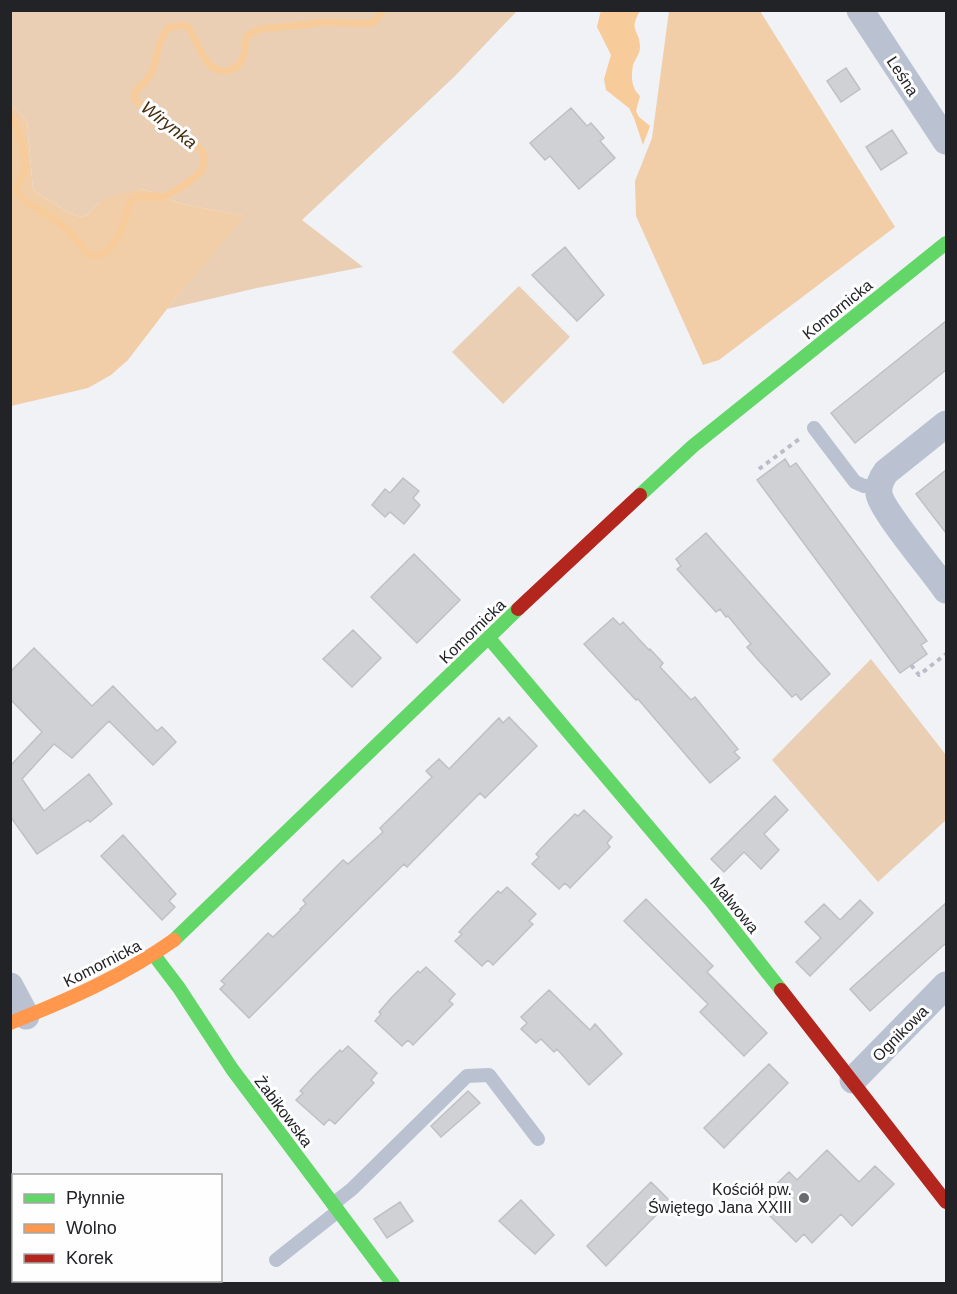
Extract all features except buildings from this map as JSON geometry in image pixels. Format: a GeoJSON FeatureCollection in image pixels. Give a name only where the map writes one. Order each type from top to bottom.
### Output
{"type":"FeatureCollection","features":[{"type":"Feature","properties":{"kind":"street","name":"Leśna"},"geometry":{"type":"LineString","coordinates":[[860,10],[946,141]]}},
{"type":"Feature","properties":{"kind":"street","name":"Komornicka"},"geometry":{"type":"LineString","coordinates":[[18,1020],[105,984],[154,955],[201,916],[488,637],[693,446],[946,243]]}},
{"type":"Feature","properties":{"kind":"street"},"geometry":{"type":"LineString","coordinates":[[946,424],[886,472],[879,486],[879,493],[886,509],[946,590]]}},
{"type":"Feature","properties":{"kind":"street","name":"Malwowa"},"geometry":{"type":"LineString","coordinates":[[488,637],[698,885],[853,1080],[946,1202]]}},
{"type":"Feature","properties":{"kind":"street","name":"Żabikowska"},"geometry":{"type":"LineString","coordinates":[[154,955],[232,1069],[393,1284]]}},
{"type":"Feature","properties":{"kind":"street","name":"Ognikowa"},"geometry":{"type":"LineString","coordinates":[[853,1080],[946,985]]}},
{"type":"Feature","properties":{"kind":"street"},"geometry":{"type":"LineString","coordinates":[[10,986],[18,1020]]}},
{"type":"Feature","properties":{"kind":"lane"},"geometry":{"type":"LineString","coordinates":[[814,428],[855,482],[864,486],[879,486]]}},
{"type":"Feature","properties":{"kind":"lane"},"geometry":{"type":"LineString","coordinates":[[276,1260],[335,1207],[467,1076],[489,1075],[538,1139]]}},
{"type":"Feature","properties":{"kind":"path"},"geometry":{"type":"LineString","coordinates":[[759,469],[814,428]]}},
{"type":"Feature","properties":{"kind":"path"},"geometry":{"type":"LineString","coordinates":[[911,665],[919,675],[946,654]]}},
{"type":"Feature","properties":{"kind":"shaded area"},"geometry":{"type":"Polygon","coordinates":[[[601,10],[640,11],[635,27],[640,41],[640,50],[633,65],[632,78],[633,86],[640,96],[636,111],[639,117],[650,126],[643,145],[629,108],[606,90],[604,79],[611,55],[597,27],[601,10]]]}},
{"type":"Feature","properties":{"kind":"shaded area"},"geometry":{"type":"Polygon","coordinates":[[[11,11],[517,11],[455,76],[302,220],[363,267],[167,309],[244,216],[182,204],[160,192],[141,189],[98,203],[87,215],[80,217],[33,190],[27,121],[11,104],[11,11]]]}},
{"type":"Feature","properties":{"kind":"shaded area"},"geometry":{"type":"Polygon","coordinates":[[[669,11],[760,11],[895,227],[719,360],[703,365],[636,216],[635,181],[652,138],[669,11]]]}},
{"type":"Feature","properties":{"kind":"shaded area"},"geometry":{"type":"Polygon","coordinates":[[[11,104],[27,121],[33,190],[66,211],[80,217],[87,215],[98,203],[113,195],[141,189],[160,192],[182,204],[245,216],[167,309],[128,360],[111,375],[88,388],[11,406],[11,104]]]}},
{"type":"Feature","properties":{"kind":"shaded area"},"geometry":{"type":"Polygon","coordinates":[[[519,286],[570,337],[503,404],[452,352],[519,286]]]}},
{"type":"Feature","properties":{"kind":"shaded area"},"geometry":{"type":"Polygon","coordinates":[[[871,659],[946,755],[946,820],[878,882],[772,760],[871,659]]]}},
{"type":"Feature","properties":{"kind":"waterway","name":"Wirynka"},"geometry":{"type":"LineString","coordinates":[[10,117],[22,142],[25,166],[17,186],[19,195],[24,201],[67,230],[88,255],[103,254],[109,250],[117,238],[129,204],[133,199],[141,196],[161,197],[170,194],[197,175],[204,164],[205,159],[194,143],[141,106],[134,98],[151,74],[162,39],[168,28],[182,25],[188,27],[209,64],[218,70],[228,71],[237,67],[244,56],[247,37],[261,29],[329,22],[365,24],[374,22],[383,10]]}},
{"type":"Feature","properties":{"kind":"traffic: fast"},"geometry":{"type":"LineString","coordinates":[[640,495],[693,446],[946,243]]}},
{"type":"Feature","properties":{"kind":"traffic: fast"},"geometry":{"type":"LineString","coordinates":[[174,940],[518,609]]}},
{"type":"Feature","properties":{"kind":"traffic: fast"},"geometry":{"type":"LineString","coordinates":[[488,637],[712,902],[781,990]]}},
{"type":"Feature","properties":{"kind":"traffic: fast"},"geometry":{"type":"LineString","coordinates":[[154,955],[179,988],[232,1069],[393,1284]]}},
{"type":"Feature","properties":{"kind":"traffic: slow"},"geometry":{"type":"LineString","coordinates":[[10,1023],[95,986],[135,965],[174,940]]}},
{"type":"Feature","properties":{"kind":"traffic: jam"},"geometry":{"type":"LineString","coordinates":[[518,609],[640,495]]}},
{"type":"Feature","properties":{"kind":"traffic: jam"},"geometry":{"type":"LineString","coordinates":[[781,990],[946,1202]]}},
{"type":"Feature","properties":{"kind":"place","name":"Kościół pw. Świętego Jana XXIII"},"geometry":{"type":"Point","coordinates":[804,1198]}}]}
